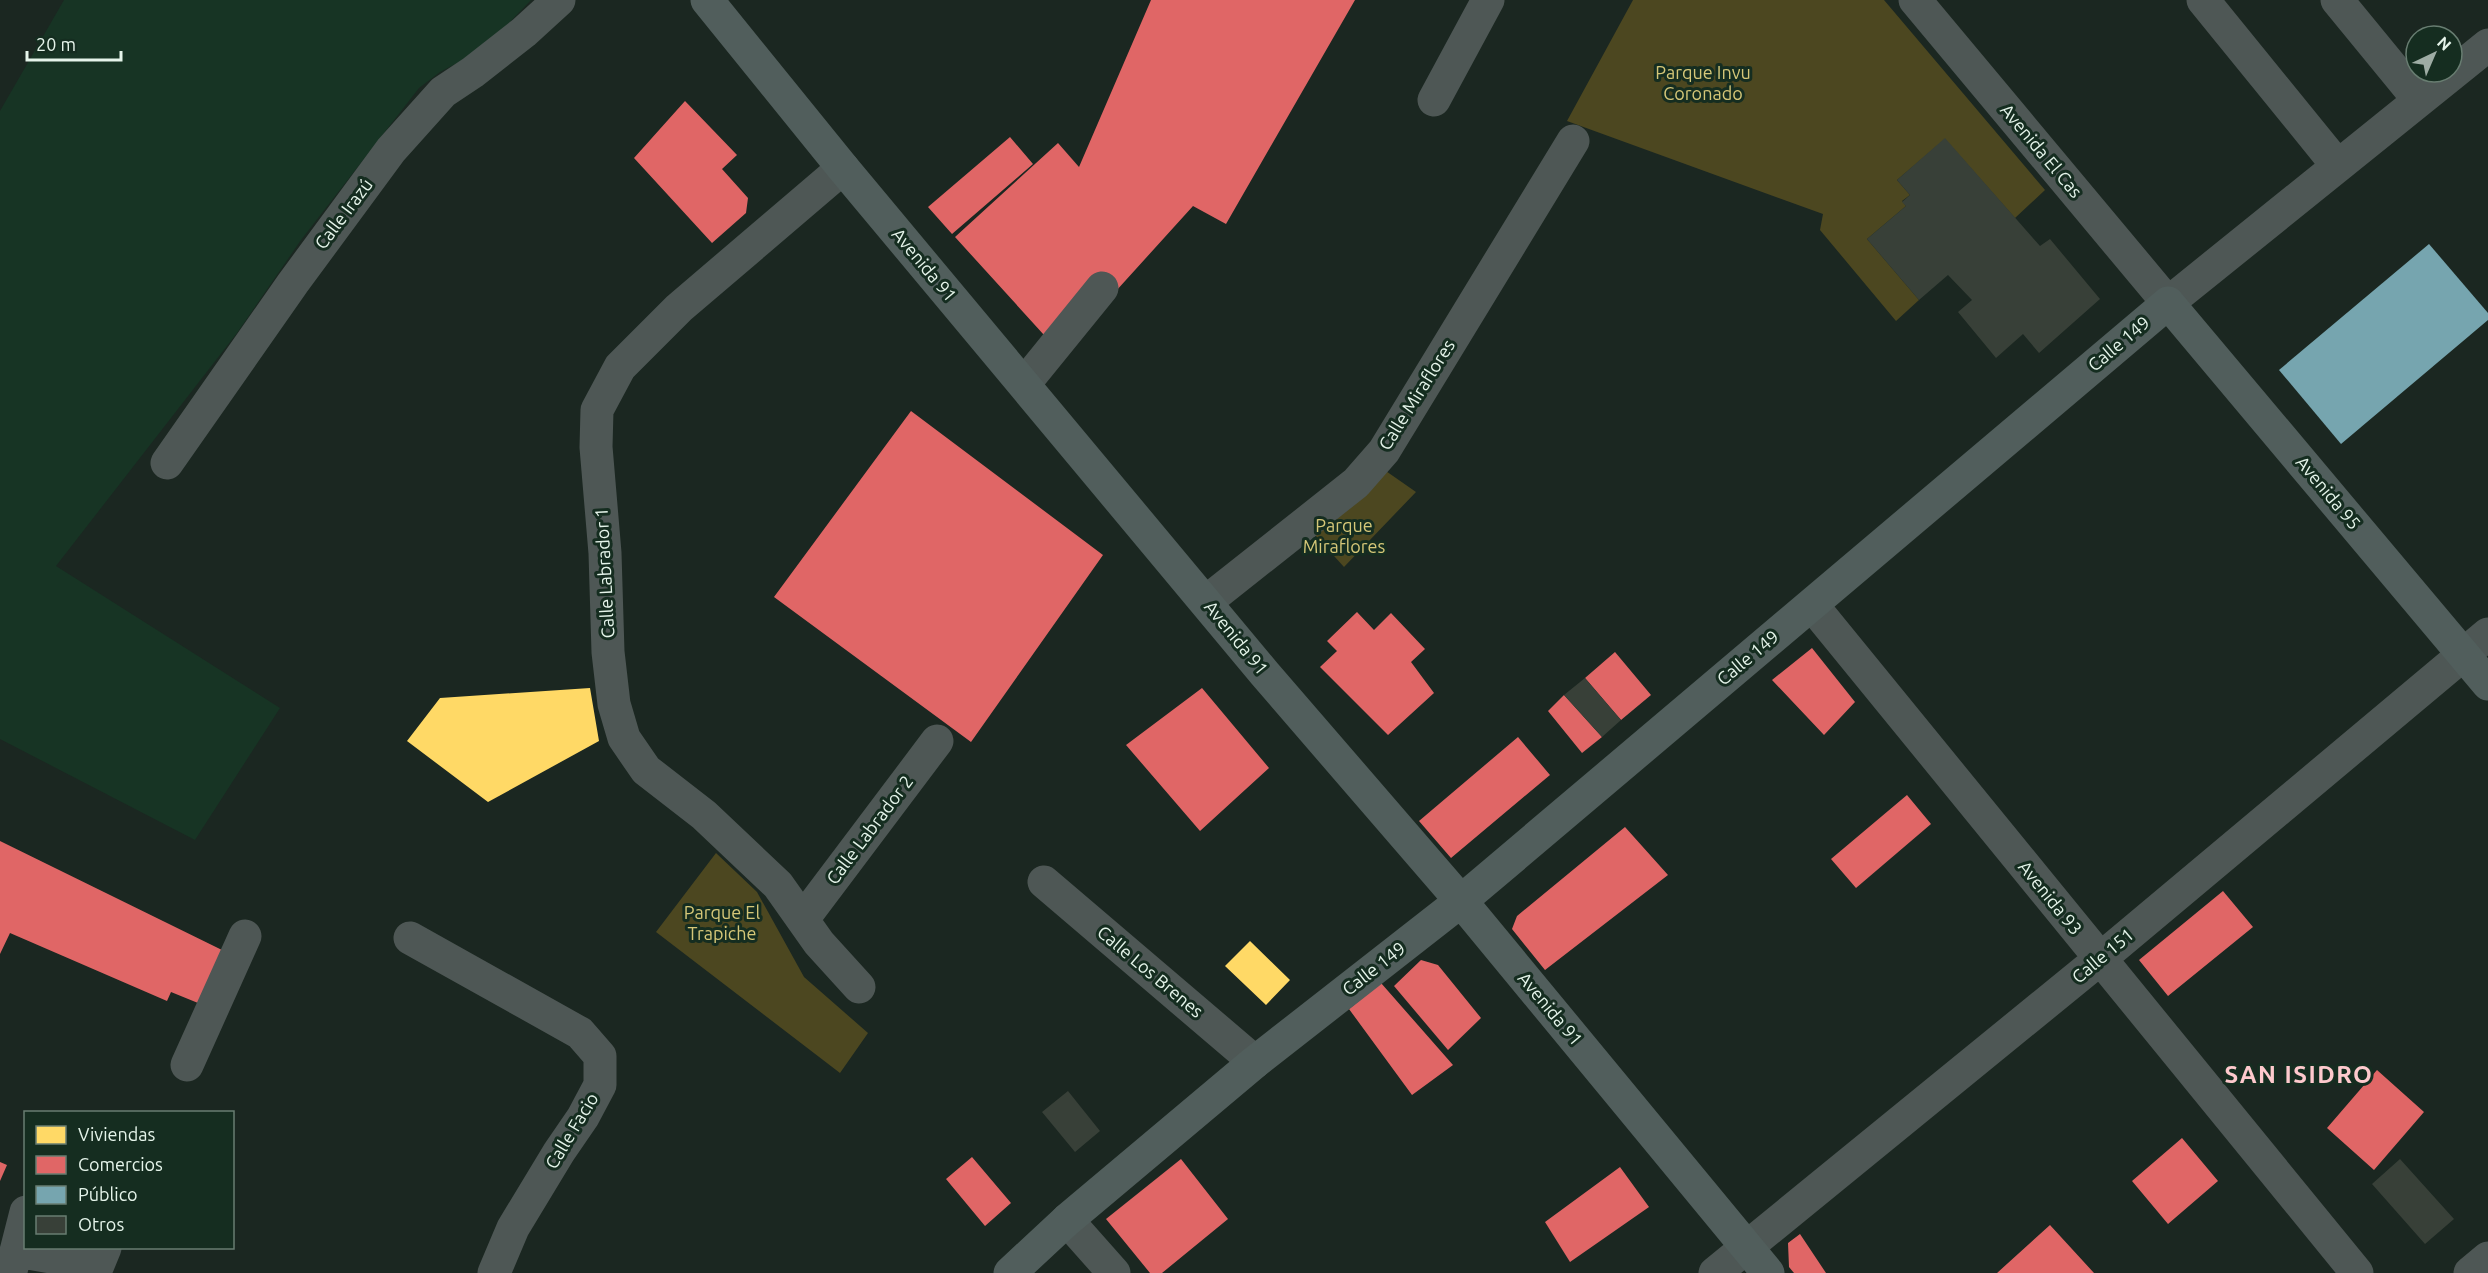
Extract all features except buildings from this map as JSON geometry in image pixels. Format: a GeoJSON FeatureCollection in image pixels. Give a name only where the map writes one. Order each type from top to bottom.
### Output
{"type":"FeatureCollection","features":[{"type":"Feature","properties":{"kind":"main road","name":"Avenida 91"},"geometry":{"type":"LineString","coordinates":[[706,0],[843,168],[1207,601],[1265,674],[1461,901],[1768,1273]]}},
{"type":"Feature","properties":{"kind":"main road","name":"Calle 149"},"geometry":{"type":"LineString","coordinates":[[1010,1273],[1067,1220],[1255,1062],[1461,901],[2168,303]]}},
{"type":"Feature","properties":{"kind":"main road","name":"Avenida 95"},"geometry":{"type":"LineString","coordinates":[[2168,303],[2476,644],[2488,684]]}},
{"type":"Feature","properties":{"kind":"street","name":"Calle Irazú"},"geometry":{"type":"LineString","coordinates":[[167,463],[293,283],[391,150],[443,92],[524,32],[559,0]]}},
{"type":"Feature","properties":{"kind":"street"},"geometry":{"type":"LineString","coordinates":[[1434,100],[1488,0]]}},
{"type":"Feature","properties":{"kind":"street","name":"Avenida El Cas"},"geometry":{"type":"LineString","coordinates":[[1915,0],[2168,303]]}},
{"type":"Feature","properties":{"kind":"street"},"geometry":{"type":"LineString","coordinates":[[2202,0],[2337,165]]}},
{"type":"Feature","properties":{"kind":"street"},"geometry":{"type":"LineString","coordinates":[[2337,0],[2419,100]]}},
{"type":"Feature","properties":{"kind":"street","name":"Calle 149"},"geometry":{"type":"LineString","coordinates":[[2168,303],[2488,45]]}},
{"type":"Feature","properties":{"kind":"street","name":"Calle Miraflores"},"geometry":{"type":"LineString","coordinates":[[1207,601],[1356,483],[1384,450],[1573,141]]}},
{"type":"Feature","properties":{"kind":"street","name":"Calle Labrador 1"},"geometry":{"type":"LineString","coordinates":[[843,168],[679,308],[620,367],[597,410],[596,447],[604,543],[608,652],[614,704],[624,738],[646,770],[704,815],[778,885],[819,943],[859,987]]}},
{"type":"Feature","properties":{"kind":"street"},"geometry":{"type":"LineString","coordinates":[[1024,384],[1102,288]]}},
{"type":"Feature","properties":{"kind":"street","name":"Avenida 93"},"geometry":{"type":"LineString","coordinates":[[1812,605],[2357,1273]]}},
{"type":"Feature","properties":{"kind":"street","name":"Calle 151"},"geometry":{"type":"LineString","coordinates":[[1715,1273],[2100,959],[2476,644]]}},
{"type":"Feature","properties":{"kind":"street","name":"Calle Labrador 2"},"geometry":{"type":"LineString","coordinates":[[803,918],[937,741]]}},
{"type":"Feature","properties":{"kind":"street","name":"Calle Los Brenes"},"geometry":{"type":"LineString","coordinates":[[1044,882],[1255,1062]]}},
{"type":"Feature","properties":{"kind":"street"},"geometry":{"type":"LineString","coordinates":[[187,1065],[245,936]]}},
{"type":"Feature","properties":{"kind":"street","name":"Calle Facio"},"geometry":{"type":"LineString","coordinates":[[410,938],[580,1033],[600,1056],[600,1085],[583,1117],[513,1228],[494,1273]]}},
{"type":"Feature","properties":{"kind":"street"},"geometry":{"type":"LineString","coordinates":[[24,1220],[13,1262],[98,1264],[105,1249]]}},
{"type":"Feature","properties":{"kind":"street"},"geometry":{"type":"LineString","coordinates":[[1067,1220],[1114,1273]]}},
{"type":"Feature","properties":{"kind":"street"},"geometry":{"type":"LineString","coordinates":[[2470,1273],[2488,1258]]}},
{"type":"Feature","properties":{"kind":"shaded area"},"geometry":{"type":"Polygon","coordinates":[[[64,0],[531,0],[508,24],[463,60],[440,72],[419,88],[301,240],[237,333],[56,566],[280,708],[195,840],[0,739],[0,111],[64,0]]]}},
{"type":"Feature","properties":{"kind":"green space","name":"Parque Invu Coronado"},"geometry":{"type":"Polygon","coordinates":[[[1633,0],[1884,0],[2045,190],[2015,218],[1945,139],[1897,180],[1910,195],[1902,201],[1906,206],[1867,239],[1919,300],[1896,321],[1820,230],[1823,214],[1567,121],[1633,0]]]}},
{"type":"Feature","properties":{"kind":"green space","name":"Parque Miraflores"},"geometry":{"type":"Polygon","coordinates":[[[1383,469],[1416,492],[1344,567],[1315,535],[1383,469]]]}},
{"type":"Feature","properties":{"kind":"green space","name":"Parque El Trapiche"},"geometry":{"type":"Polygon","coordinates":[[[716,853],[757,892],[804,977],[868,1033],[840,1073],[656,932],[716,853]]]}},
{"type":"Feature","properties":{"kind":"district","name":"SAN ISIDRO"},"geometry":{"type":"Point","coordinates":[2299,1075]}}]}
